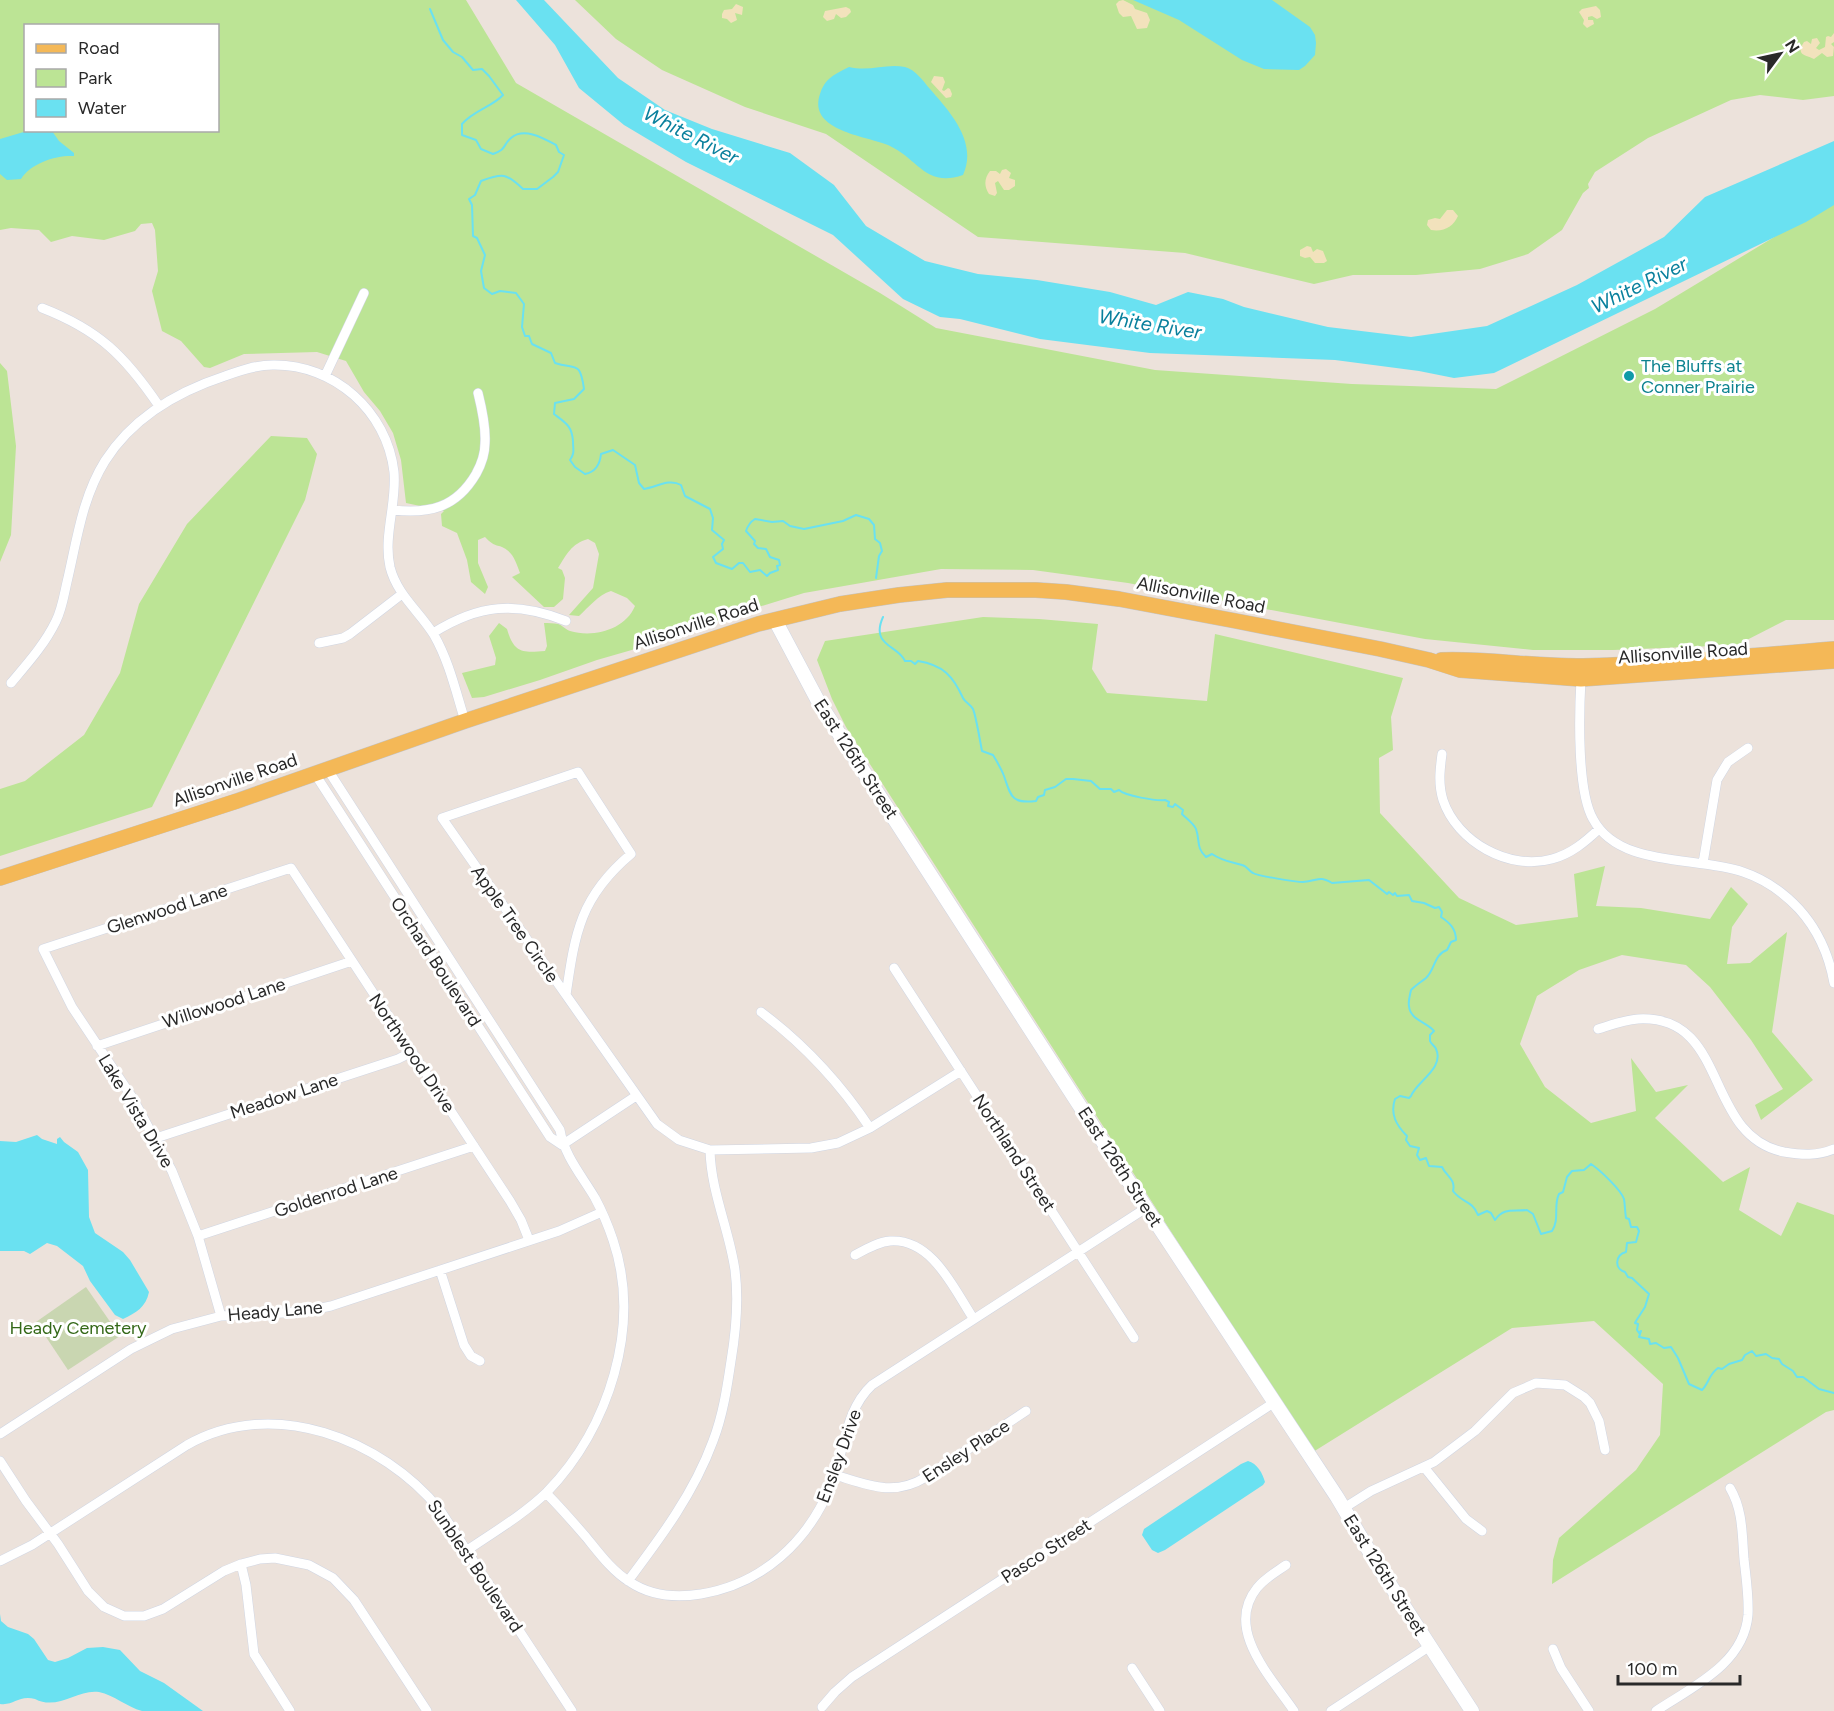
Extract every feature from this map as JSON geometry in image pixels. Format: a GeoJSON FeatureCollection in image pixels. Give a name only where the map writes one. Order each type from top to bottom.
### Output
{"type":"FeatureCollection","features":[{"type":"Feature","properties":{"kind":"main road","name":"Allisonville Road"},"geometry":{"type":"LineString","coordinates":[[0,878],[321,772],[465,720],[775,620],[840,604],[899,595],[947,590],[1036,590],[1119,599],[1429,660],[1460,670],[1581,679],[1834,661]]}},
{"type":"Feature","properties":{"kind":"main road","name":"East 126th Street"},"geometry":{"type":"LineString","coordinates":[[775,620],[818,701],[1146,1208],[1344,1508],[1378,1566],[1472,1711]]}},
{"type":"Feature","properties":{"kind":"main road","name":"Allisonville Road"},"geometry":{"type":"LineString","coordinates":[[1429,660],[1474,659],[1580,666],[1834,649]]}},
{"type":"Feature","properties":{"kind":"street"},"geometry":{"type":"LineString","coordinates":[[325,376],[364,293]]}},
{"type":"Feature","properties":{"kind":"street"},"geometry":{"type":"LineString","coordinates":[[42,308],[74,321],[107,344],[128,364],[159,406]]}},
{"type":"Feature","properties":{"kind":"street"},"geometry":{"type":"LineString","coordinates":[[11,683],[38,651],[56,622],[82,513],[100,469],[125,435],[159,406],[198,386],[246,368],[266,365],[287,366],[325,376],[340,384],[369,410],[384,435],[394,475],[390,567],[402,594],[433,633],[445,658],[465,720]]}},
{"type":"Feature","properties":{"kind":"street"},"geometry":{"type":"LineString","coordinates":[[393,510],[418,512],[436,508],[454,499],[470,484],[484,457],[486,444],[478,393]]}},
{"type":"Feature","properties":{"kind":"street"},"geometry":{"type":"LineString","coordinates":[[320,643],[350,634],[402,594]]}},
{"type":"Feature","properties":{"kind":"street"},"geometry":{"type":"LineString","coordinates":[[433,633],[459,618],[497,608],[528,609],[566,621]]}},
{"type":"Feature","properties":{"kind":"street"},"geometry":{"type":"LineString","coordinates":[[1581,679],[1582,788],[1588,810],[1599,829],[1615,843],[1635,852],[1731,868],[1770,885],[1802,912],[1819,937],[1830,963],[1834,983]]}},
{"type":"Feature","properties":{"kind":"street"},"geometry":{"type":"LineString","coordinates":[[1703,863],[1717,780],[1728,762],[1748,748]]}},
{"type":"Feature","properties":{"kind":"street"},"geometry":{"type":"LineString","coordinates":[[1442,754],[1440,786],[1446,807],[1465,831],[1491,852],[1519,861],[1538,862],[1573,850],[1599,829]]}},
{"type":"Feature","properties":{"kind":"street","name":"Orchard Boulevard"},"geometry":{"type":"LineString","coordinates":[[321,772],[550,1137],[562,1145]]}},
{"type":"Feature","properties":{"kind":"street","name":"Orchard Boulevard"},"geometry":{"type":"LineString","coordinates":[[321,772],[560,1130],[562,1145],[602,1212],[616,1251],[621,1284],[622,1320],[616,1365],[604,1402],[591,1431],[568,1468],[546,1493],[525,1511],[466,1551]]}},
{"type":"Feature","properties":{"kind":"street","name":"Apple Tree Circle"},"geometry":{"type":"LineString","coordinates":[[578,772],[631,854],[607,876],[588,903],[574,943],[566,995],[442,818],[578,772]]}},
{"type":"Feature","properties":{"kind":"street","name":"Glenwood Lane"},"geometry":{"type":"LineString","coordinates":[[43,949],[291,868]]}},
{"type":"Feature","properties":{"kind":"street","name":"Northwood Drive"},"geometry":{"type":"LineString","coordinates":[[291,868],[518,1213],[529,1240]]}},
{"type":"Feature","properties":{"kind":"street","name":"Lake Vista Drive"},"geometry":{"type":"LineString","coordinates":[[43,949],[72,1007],[132,1097],[156,1138],[198,1236],[221,1316]]}},
{"type":"Feature","properties":{"kind":"street","name":"Willowood Lane"},"geometry":{"type":"LineString","coordinates":[[97,1046],[351,961]]}},
{"type":"Feature","properties":{"kind":"street","name":"Northland Street"},"geometry":{"type":"LineString","coordinates":[[894,968],[1134,1338]]}},
{"type":"Feature","properties":{"kind":"street"},"geometry":{"type":"LineString","coordinates":[[566,995],[653,1119],[667,1132],[686,1143],[710,1150],[820,1147],[847,1140],[961,1071]]}},
{"type":"Feature","properties":{"kind":"street"},"geometry":{"type":"LineString","coordinates":[[761,1012],[788,1033],[818,1062],[845,1092],[870,1128]]}},
{"type":"Feature","properties":{"kind":"street"},"geometry":{"type":"LineString","coordinates":[[1598,1029],[1632,1020],[1647,1019],[1665,1022],[1679,1028],[1698,1046],[1736,1119],[1753,1139],[1771,1149],[1800,1155],[1814,1155],[1834,1149]]}},
{"type":"Feature","properties":{"kind":"street","name":"Meadow Lane"},"geometry":{"type":"LineString","coordinates":[[156,1138],[398,1059],[412,1052]]}},
{"type":"Feature","properties":{"kind":"street"},"geometry":{"type":"LineString","coordinates":[[562,1145],[636,1096]]}},
{"type":"Feature","properties":{"kind":"street","name":"Goldenrod Lane"},"geometry":{"type":"LineString","coordinates":[[198,1236],[474,1146]]}},
{"type":"Feature","properties":{"kind":"street"},"geometry":{"type":"LineString","coordinates":[[628,1581],[673,1519],[697,1478],[714,1440],[726,1391],[736,1328],[737,1292],[732,1256],[713,1183],[710,1150]]}},
{"type":"Feature","properties":{"kind":"street","name":"Ensley Drive"},"geometry":{"type":"LineString","coordinates":[[546,1493],[608,1563],[628,1581],[652,1592],[681,1596],[708,1592],[742,1582],[771,1565],[798,1540],[818,1513],[835,1475],[852,1414],[867,1389],[973,1318],[1146,1208]]}},
{"type":"Feature","properties":{"kind":"street","name":"Heady Lane"},"geometry":{"type":"LineString","coordinates":[[0,1434],[140,1344],[181,1326],[221,1316],[311,1310],[338,1304],[582,1223],[602,1212]]}},
{"type":"Feature","properties":{"kind":"street"},"geometry":{"type":"LineString","coordinates":[[855,1255],[891,1241],[921,1249],[937,1264],[973,1318]]}},
{"type":"Feature","properties":{"kind":"street"},"geometry":{"type":"LineString","coordinates":[[440,1270],[464,1345],[471,1356],[480,1361]]}},
{"type":"Feature","properties":{"kind":"street"},"geometry":{"type":"LineString","coordinates":[[1344,1508],[1371,1491],[1424,1467],[1467,1437],[1513,1393],[1536,1383],[1565,1385],[1584,1397],[1590,1403],[1599,1421],[1605,1450]]}},
{"type":"Feature","properties":{"kind":"street","name":"Pasco Street"},"geometry":{"type":"LineString","coordinates":[[822,1707],[852,1677],[1275,1402]]}},
{"type":"Feature","properties":{"kind":"street","name":"Ensley Place"},"geometry":{"type":"LineString","coordinates":[[835,1475],[884,1488],[899,1489],[910,1486],[1026,1411]]}},
{"type":"Feature","properties":{"kind":"street","name":"Sunblest Boulevard"},"geometry":{"type":"LineString","coordinates":[[0,1561],[51,1533],[202,1437],[232,1428],[279,1425],[305,1428],[364,1447],[387,1461],[431,1499],[572,1711]]}},
{"type":"Feature","properties":{"kind":"street"},"geometry":{"type":"LineString","coordinates":[[0,1461],[95,1600],[104,1607],[124,1616],[144,1616],[157,1612],[224,1571],[241,1564],[260,1559],[284,1559],[309,1565],[333,1578],[354,1600],[427,1711]]}},
{"type":"Feature","properties":{"kind":"street"},"geometry":{"type":"LineString","coordinates":[[1424,1467],[1466,1519],[1482,1531]]}},
{"type":"Feature","properties":{"kind":"street"},"geometry":{"type":"LineString","coordinates":[[1656,1711],[1721,1667],[1733,1653],[1744,1633],[1748,1608],[1740,1510],[1731,1488]]}},
{"type":"Feature","properties":{"kind":"street"},"geometry":{"type":"LineString","coordinates":[[241,1564],[246,1585],[254,1654],[290,1711]]}},
{"type":"Feature","properties":{"kind":"street"},"geometry":{"type":"LineString","coordinates":[[1287,1565],[1269,1577],[1256,1590],[1249,1602],[1245,1622],[1251,1646],[1294,1711]]}},
{"type":"Feature","properties":{"kind":"street"},"geometry":{"type":"LineString","coordinates":[[1332,1711],[1430,1646]]}},
{"type":"Feature","properties":{"kind":"street"},"geometry":{"type":"LineString","coordinates":[[1553,1649],[1561,1668],[1589,1711]]}},
{"type":"Feature","properties":{"kind":"street"},"geometry":{"type":"LineString","coordinates":[[1132,1668],[1160,1711]]}},
{"type":"Feature","properties":{"kind":"green space"},"geometry":{"type":"Polygon","coordinates":[[[0,0],[466,0],[516,83],[880,293],[936,328],[1155,370],[1352,384],[1496,389],[1655,309],[1834,201],[1834,620],[1786,620],[1737,645],[1613,650],[1533,650],[1425,639],[1128,583],[1033,570],[941,569],[804,593],[540,680],[484,697],[472,698],[462,673],[495,665],[496,658],[489,636],[499,623],[507,629],[516,647],[520,650],[537,652],[545,651],[547,646],[544,623],[558,624],[579,633],[598,632],[616,626],[630,614],[635,606],[627,598],[611,591],[598,598],[579,616],[569,615],[593,588],[599,554],[595,543],[588,539],[570,550],[558,568],[562,570],[565,578],[563,599],[554,607],[544,607],[512,577],[520,573],[509,552],[485,537],[478,540],[478,563],[488,587],[485,594],[471,582],[467,560],[457,533],[442,526],[441,514],[444,511],[406,503],[401,460],[393,433],[380,411],[364,392],[346,361],[317,352],[244,354],[210,368],[204,367],[181,341],[162,331],[152,291],[158,271],[155,230],[152,223],[141,224],[135,231],[104,240],[72,236],[51,242],[39,230],[11,228],[0,230],[0,0]]]}},
{"type":"Feature","properties":{"kind":"green space"},"geometry":{"type":"Polygon","coordinates":[[[575,0],[1834,0],[1834,96],[1803,100],[1760,95],[1731,100],[1648,138],[1595,172],[1588,184],[1589,188],[1583,193],[1562,230],[1528,254],[1480,269],[1416,275],[1353,275],[1314,284],[1185,253],[978,237],[826,134],[745,107],[662,70],[616,39],[575,0]]]}},
{"type":"Feature","properties":{"kind":"green space"},"geometry":{"type":"Polygon","coordinates":[[[0,363],[7,371],[16,446],[11,535],[0,562],[0,363]]]}},
{"type":"Feature","properties":{"kind":"green space"},"geometry":{"type":"Polygon","coordinates":[[[271,436],[307,438],[317,454],[305,500],[152,807],[0,856],[0,789],[25,781],[84,735],[120,673],[139,604],[187,524],[271,436]]]}},
{"type":"Feature","properties":{"kind":"green space"},"geometry":{"type":"Polygon","coordinates":[[[983,617],[1098,624],[1092,669],[1107,693],[1207,701],[1215,634],[1403,678],[1391,717],[1393,750],[1379,758],[1380,813],[1459,898],[1516,925],[1578,917],[1574,874],[1605,866],[1596,906],[1641,908],[1710,919],[1731,887],[1748,904],[1732,927],[1727,964],[1750,963],[1787,932],[1772,1032],[1813,1080],[1761,1120],[1755,1105],[1783,1089],[1751,1040],[1710,987],[1686,965],[1622,955],[1579,970],[1537,996],[1520,1044],[1545,1087],[1591,1123],[1636,1111],[1631,1058],[1656,1092],[1688,1085],[1655,1118],[1723,1182],[1750,1167],[1739,1210],[1781,1236],[1797,1202],[1834,1215],[1834,1410],[1826,1412],[1552,1584],[1553,1560],[1559,1538],[1636,1470],[1660,1435],[1663,1384],[1594,1321],[1512,1328],[1313,1452],[846,727],[817,660],[825,641],[983,617]]]}},
{"type":"Feature","properties":{"kind":"green space","name":"Heady Cemetery"},"geometry":{"type":"Polygon","coordinates":[[[86,1287],[120,1336],[68,1370],[36,1322],[86,1287]]]}},
{"type":"Feature","properties":{"kind":"sand"},"geometry":{"type":"Polygon","coordinates":[[[1123,0],[1133,5],[1135,9],[1147,13],[1150,20],[1147,28],[1137,29],[1131,16],[1123,17],[1119,13],[1116,4],[1123,0]]]}},
{"type":"Feature","properties":{"kind":"sand"},"geometry":{"type":"Polygon","coordinates":[[[736,4],[743,7],[742,15],[735,13],[737,20],[731,23],[722,18],[724,10],[732,9],[736,4]]]}},
{"type":"Feature","properties":{"kind":"sand"},"geometry":{"type":"Polygon","coordinates":[[[1596,6],[1600,10],[1601,17],[1597,19],[1592,16],[1588,17],[1588,20],[1593,20],[1594,24],[1587,28],[1579,12],[1582,9],[1596,6]]]}},
{"type":"Feature","properties":{"kind":"sand"},"geometry":{"type":"Polygon","coordinates":[[[846,7],[851,12],[846,17],[841,18],[836,14],[834,19],[827,21],[823,17],[825,11],[846,7]]]}},
{"type":"Feature","properties":{"kind":"sand"},"geometry":{"type":"Polygon","coordinates":[[[1834,33],[1834,42],[1831,44],[1834,47],[1833,56],[1827,57],[1822,53],[1814,59],[1801,52],[1804,42],[1811,44],[1812,39],[1817,38],[1820,43],[1816,48],[1819,50],[1825,47],[1826,37],[1831,37],[1834,33]]]}},
{"type":"Feature","properties":{"kind":"sand"},"geometry":{"type":"Polygon","coordinates":[[[934,76],[943,77],[945,82],[942,90],[950,89],[951,97],[946,98],[931,82],[934,76]]]}},
{"type":"Feature","properties":{"kind":"sand"},"geometry":{"type":"Polygon","coordinates":[[[1006,169],[1011,173],[1009,178],[1015,180],[1015,186],[1004,190],[998,181],[995,183],[997,193],[995,196],[989,194],[985,182],[990,171],[1000,174],[1006,169]]]}},
{"type":"Feature","properties":{"kind":"sand"},"geometry":{"type":"Polygon","coordinates":[[[1447,210],[1453,210],[1458,216],[1454,223],[1448,228],[1431,230],[1427,225],[1428,220],[1440,219],[1447,210]]]}},
{"type":"Feature","properties":{"kind":"sand"},"geometry":{"type":"Polygon","coordinates":[[[1307,246],[1311,247],[1313,252],[1317,249],[1323,251],[1327,261],[1315,263],[1310,257],[1300,256],[1300,250],[1307,246]]]}},
{"type":"Feature","properties":{"kind":"water","name":"White River"},"geometry":{"type":"Polygon","coordinates":[[[516,0],[544,0],[618,78],[665,110],[712,129],[790,153],[834,185],[866,226],[925,261],[978,274],[1037,280],[1110,292],[1156,305],[1188,292],[1328,327],[1411,337],[1487,326],[1577,285],[1664,237],[1705,197],[1834,141],[1834,205],[1806,222],[1494,373],[1454,378],[1335,360],[1150,353],[1040,339],[960,319],[940,317],[903,299],[833,235],[686,162],[624,125],[579,88],[555,45],[516,0]]]}},
{"type":"Feature","properties":{"kind":"water"},"geometry":{"type":"Polygon","coordinates":[[[1133,0],[1272,0],[1310,27],[1315,35],[1315,55],[1299,70],[1264,69],[1242,60],[1179,20],[1133,0]]]}},
{"type":"Feature","properties":{"kind":"water"},"geometry":{"type":"Polygon","coordinates":[[[898,66],[909,68],[916,73],[960,128],[967,151],[967,163],[963,175],[940,178],[931,175],[890,146],[842,130],[831,125],[822,117],[818,107],[822,89],[831,77],[849,67],[864,69],[898,66]]]}},
{"type":"Feature","properties":{"kind":"water"},"geometry":{"type":"Polygon","coordinates":[[[24,132],[53,132],[59,141],[74,153],[74,156],[44,161],[25,173],[21,179],[7,180],[0,174],[0,139],[24,132]]]}},
{"type":"Feature","properties":{"kind":"water"},"geometry":{"type":"Polygon","coordinates":[[[37,1135],[57,1144],[57,1139],[60,1137],[78,1152],[88,1170],[89,1217],[95,1233],[123,1252],[149,1292],[143,1306],[128,1317],[123,1319],[115,1315],[90,1281],[83,1266],[57,1246],[47,1243],[30,1254],[24,1251],[0,1251],[0,1141],[16,1142],[37,1135]]]}},
{"type":"Feature","properties":{"kind":"water"},"geometry":{"type":"Polygon","coordinates":[[[1248,1461],[1257,1466],[1261,1472],[1265,1482],[1263,1485],[1165,1550],[1158,1553],[1152,1550],[1142,1535],[1144,1529],[1248,1461]]]}},
{"type":"Feature","properties":{"kind":"water"},"geometry":{"type":"Polygon","coordinates":[[[0,1614],[1,1621],[8,1627],[28,1634],[34,1639],[48,1660],[55,1662],[68,1658],[87,1648],[103,1647],[120,1650],[140,1671],[164,1683],[203,1711],[142,1711],[99,1692],[91,1692],[52,1703],[29,1698],[0,1704],[0,1614]]]}},
{"type":"Feature","properties":{"kind":"waterway"},"geometry":{"type":"LineString","coordinates":[[430,9],[443,40],[453,52],[462,57],[473,70],[482,69],[503,95],[467,119],[462,124],[462,135],[476,140],[481,149],[493,154],[502,149],[516,135],[528,134],[556,145],[559,152],[564,155],[558,172],[537,189],[523,189],[508,177],[499,176],[481,181],[475,195],[469,199],[472,205],[473,236],[477,238],[485,255],[481,271],[484,288],[492,294],[500,291],[516,293],[524,304],[522,327],[525,336],[529,336],[532,344],[551,353],[555,363],[576,368],[581,374],[584,389],[574,399],[555,403],[554,414],[570,428],[573,441],[573,455],[570,460],[575,467],[585,474],[589,473],[597,467],[601,454],[613,450],[635,465],[639,483],[644,489],[672,482],[681,485],[685,496],[710,509],[713,518],[712,530],[724,540],[723,549],[713,557],[716,563],[732,569],[739,563],[743,563],[750,572],[760,570],[767,576],[778,570],[779,560],[770,557],[766,549],[758,548],[746,531],[755,519],[783,521],[790,526],[804,529],[843,521],[856,515],[869,519],[874,525],[875,539],[880,543],[882,551],[879,556],[876,578]]}},
{"type":"Feature","properties":{"kind":"waterway"},"geometry":{"type":"LineString","coordinates":[[883,617],[880,634],[886,644],[905,661],[934,665],[951,678],[973,709],[982,751],[993,755],[1002,770],[1011,794],[1017,800],[1036,801],[1038,797],[1044,795],[1045,790],[1055,787],[1066,779],[1091,781],[1100,789],[1111,789],[1114,792],[1119,790],[1141,798],[1165,800],[1169,802],[1168,806],[1173,807],[1175,804],[1183,810],[1182,814],[1195,827],[1199,847],[1206,857],[1212,854],[1244,866],[1256,874],[1293,881],[1321,879],[1332,883],[1369,880],[1387,894],[1389,892],[1397,896],[1409,895],[1412,901],[1435,908],[1439,907],[1442,912],[1441,917],[1452,927],[1456,940],[1451,942],[1447,950],[1440,955],[1426,978],[1411,990],[1409,1003],[1412,1015],[1434,1031],[1430,1035],[1430,1041],[1436,1049],[1437,1062],[1409,1098],[1400,1096],[1395,1099],[1393,1110],[1395,1119],[1407,1136],[1406,1140],[1410,1146],[1419,1148],[1417,1155],[1420,1160],[1426,1158],[1429,1166],[1442,1167],[1452,1181],[1453,1191],[1470,1204],[1478,1215],[1487,1211],[1495,1220],[1505,1212],[1527,1210],[1533,1214],[1541,1234],[1552,1231],[1557,1199],[1563,1192],[1567,1177],[1572,1171],[1584,1170],[1591,1164],[1619,1191],[1624,1199],[1626,1218],[1629,1219],[1631,1227],[1637,1227],[1639,1231],[1636,1242],[1627,1243],[1626,1252],[1617,1262],[1619,1268],[1649,1294],[1645,1307],[1635,1323],[1638,1324],[1639,1333],[1641,1331],[1639,1337],[1649,1339],[1650,1344],[1656,1343],[1664,1348],[1671,1347],[1689,1384],[1702,1390],[1718,1368],[1722,1369],[1742,1360],[1752,1351],[1756,1356],[1766,1354],[1779,1359],[1797,1377],[1803,1377],[1819,1389],[1834,1393]]}},
{"type":"Feature","properties":{"kind":"place","name":"The Bluffs at Conner Prairie"},"geometry":{"type":"Point","coordinates":[1629,376]}}]}
